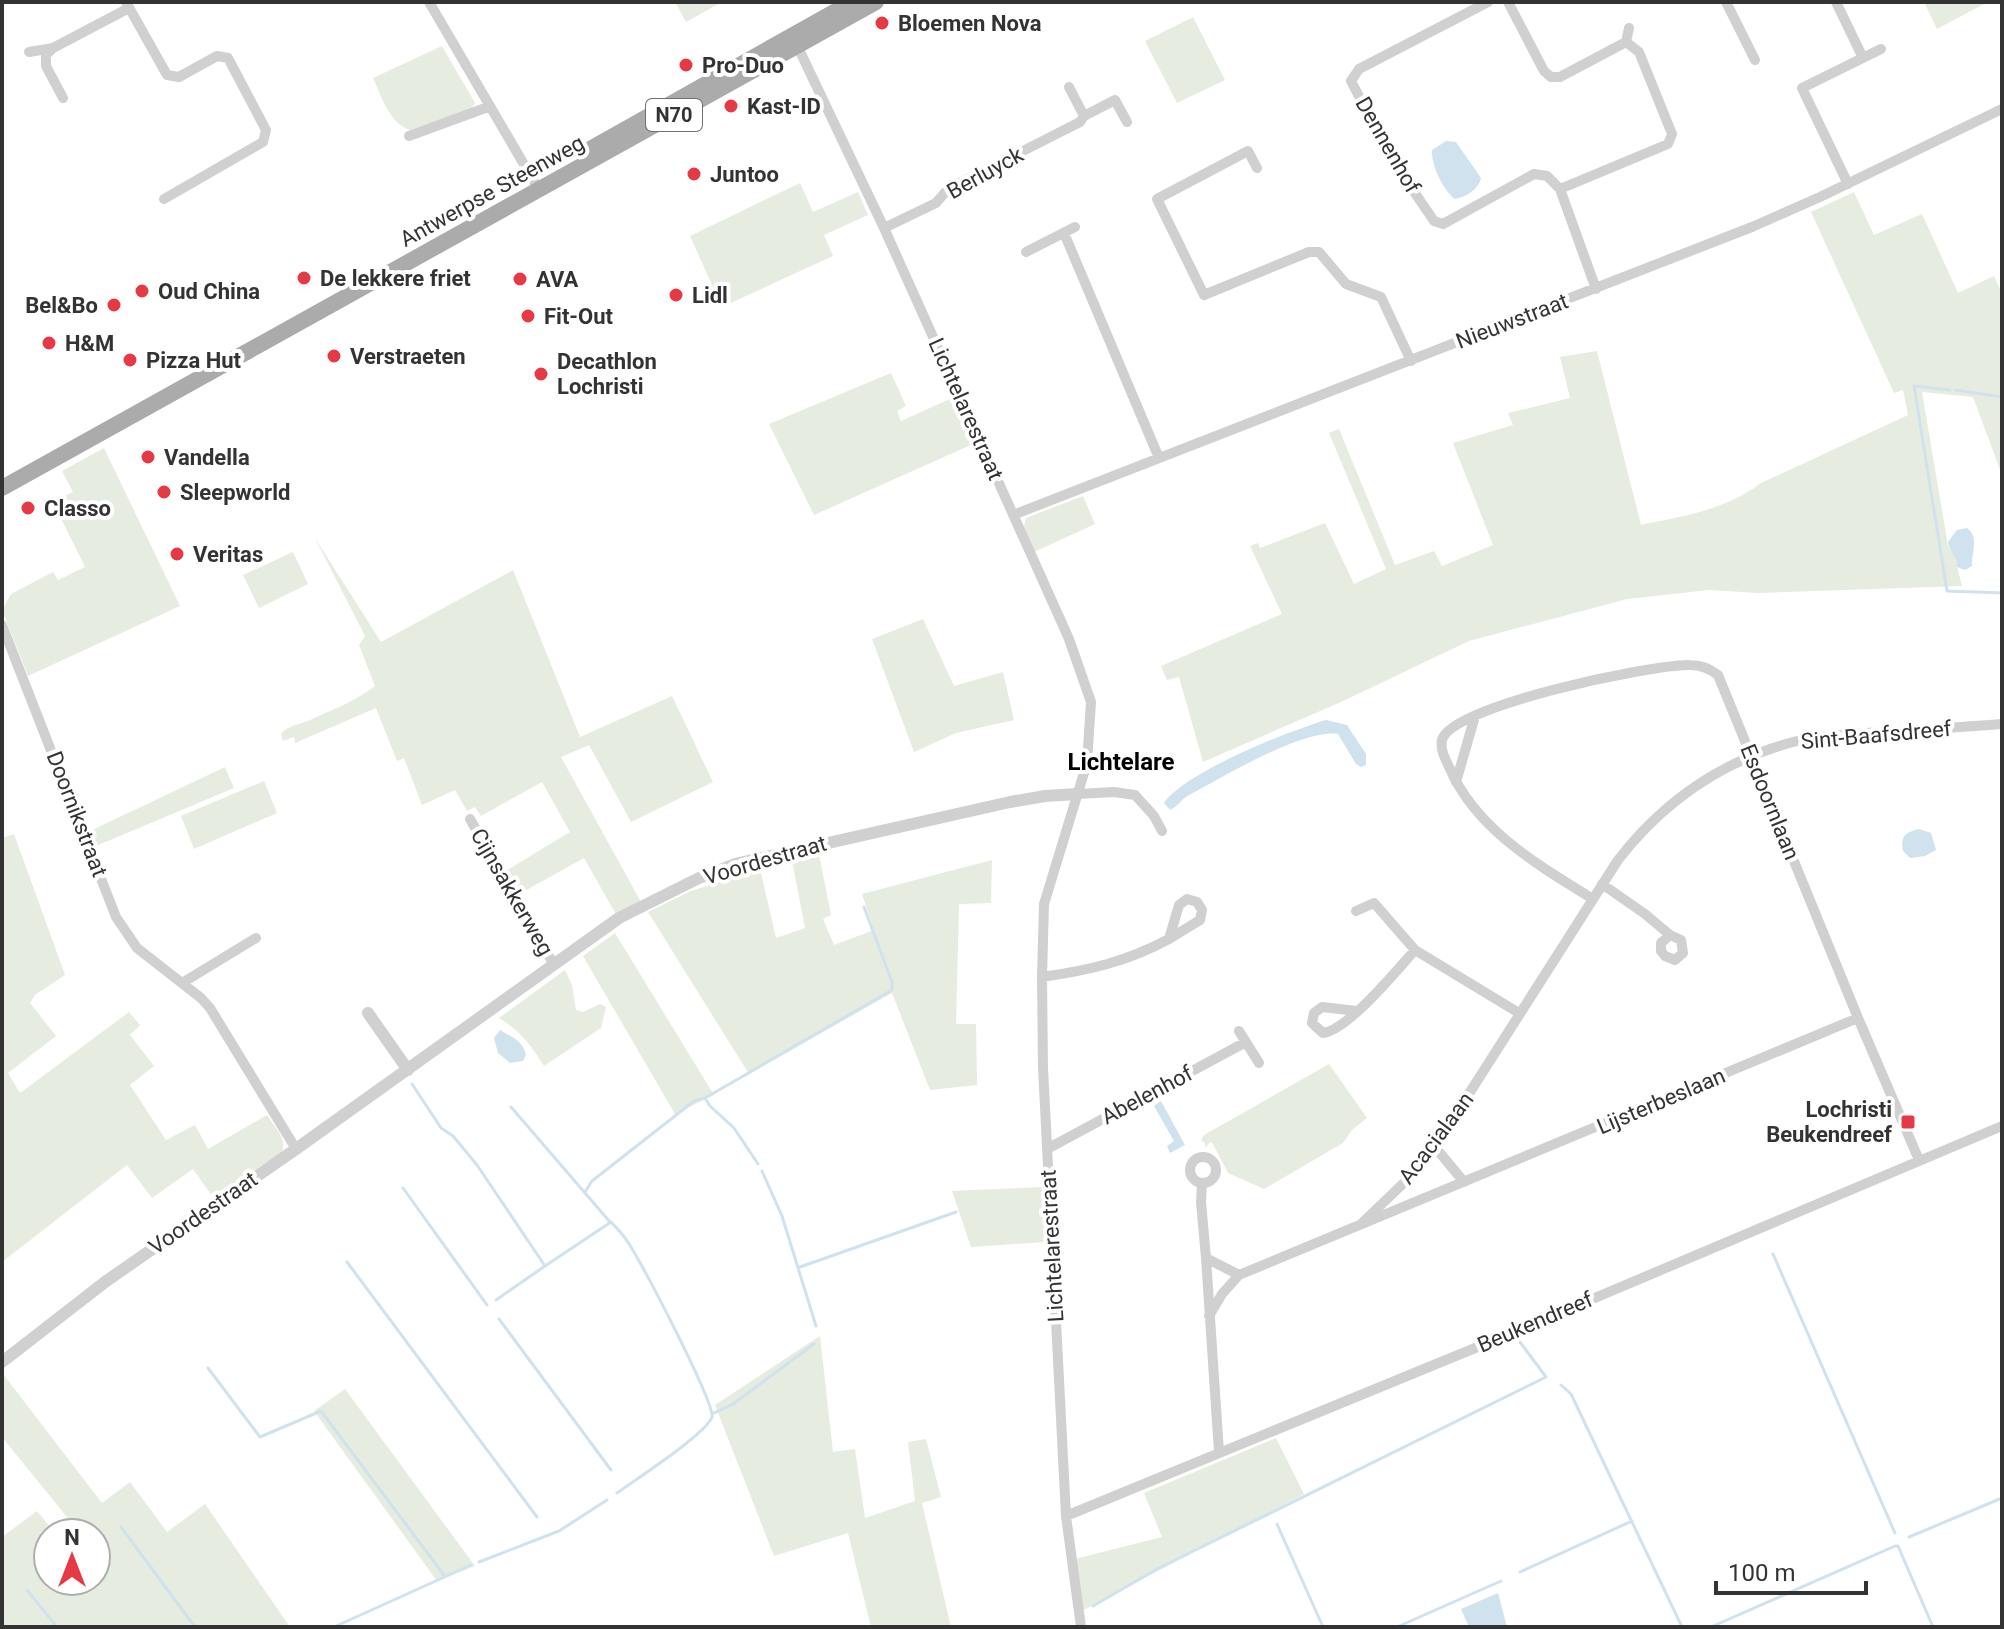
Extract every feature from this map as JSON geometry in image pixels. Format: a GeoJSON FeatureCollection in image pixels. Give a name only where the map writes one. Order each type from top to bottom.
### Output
{"type":"FeatureCollection","features":[{"type":"Feature","properties":{"kind":"main road","name":"Antwerpse Steenweg"},"geometry":{"type":"LineString","coordinates":[[795,40],[852,2]]}},
{"type":"Feature","properties":{"kind":"main road","name":"Antwerpse Steenweg"},"geometry":{"type":"LineString","coordinates":[[2,488],[795,40],[876,2]]}},
{"type":"Feature","properties":{"kind":"main road","name":"Antwerpse Steenweg"},"geometry":{"type":"LineString","coordinates":[[2,476],[536,186]]}},
{"type":"Feature","properties":{"kind":"street"},"geometry":{"type":"LineString","coordinates":[[429,2],[536,186]]}},
{"type":"Feature","properties":{"kind":"street","name":"Dennenhof"},"geometry":{"type":"LineString","coordinates":[[1488,2],[1359,69],[1351,81],[1391,158],[1434,221],[1443,224],[1534,174],[1547,176],[1560,189]]}},
{"type":"Feature","properties":{"kind":"street"},"geometry":{"type":"LineString","coordinates":[[1508,2],[1544,71],[1551,77],[1560,77],[1626,42],[1629,28]]}},
{"type":"Feature","properties":{"kind":"street"},"geometry":{"type":"LineString","coordinates":[[1726,2],[1755,60]]}},
{"type":"Feature","properties":{"kind":"street"},"geometry":{"type":"LineString","coordinates":[[1836,2],[1863,58]]}},
{"type":"Feature","properties":{"kind":"street"},"geometry":{"type":"LineString","coordinates":[[63,98],[46,66],[46,55],[127,5],[167,75],[179,77],[217,56],[228,58],[266,130],[263,142],[164,199]]}},
{"type":"Feature","properties":{"kind":"street","name":"Lichtelarestraat"},"geometry":{"type":"LineString","coordinates":[[795,40],[884,228],[1069,639],[1091,702],[1087,763],[1044,904],[1042,977],[1047,1149],[1066,1516],[1081,1627]]}},
{"type":"Feature","properties":{"kind":"street"},"geometry":{"type":"LineString","coordinates":[[1596,289],[1560,189],[1668,144],[1672,134],[1639,52],[1626,42]]}},
{"type":"Feature","properties":{"kind":"street"},"geometry":{"type":"LineString","coordinates":[[29,52],[53,48]]}},
{"type":"Feature","properties":{"kind":"street"},"geometry":{"type":"LineString","coordinates":[[1848,184],[1802,88],[1881,49]]}},
{"type":"Feature","properties":{"kind":"street"},"geometry":{"type":"LineString","coordinates":[[1069,87],[1084,116]]}},
{"type":"Feature","properties":{"kind":"street","name":"Berluyck"},"geometry":{"type":"LineString","coordinates":[[884,228],[936,203],[948,189],[1080,122],[1084,116],[1115,100],[1127,122]]}},
{"type":"Feature","properties":{"kind":"street"},"geometry":{"type":"LineString","coordinates":[[409,136],[488,107]]}},
{"type":"Feature","properties":{"kind":"street","name":"Nieuwstraat"},"geometry":{"type":"LineString","coordinates":[[1013,515],[1752,227],[2002,109]]}},
{"type":"Feature","properties":{"kind":"street"},"geometry":{"type":"LineString","coordinates":[[1257,168],[1248,151],[1157,199],[1204,295],[1309,252],[1319,252],[1346,284],[1381,297],[1411,361]]}},
{"type":"Feature","properties":{"kind":"street"},"geometry":{"type":"LineString","coordinates":[[1026,252],[1069,230],[1159,458]]}},
{"type":"Feature","properties":{"kind":"street","name":"Doornikstraat"},"geometry":{"type":"LineString","coordinates":[[2,625],[116,917],[137,948],[210,1008],[296,1149]]}},
{"type":"Feature","properties":{"kind":"street","name":"Esdoornlaan"},"geometry":{"type":"LineString","coordinates":[[1593,899],[1536,863],[1487,823],[1466,801],[1442,753],[1442,739],[1451,728],[1522,698],[1660,668],[1703,666],[1718,675],[1919,1160]]}},
{"type":"Feature","properties":{"kind":"street"},"geometry":{"type":"LineString","coordinates":[[1456,782],[1475,716]]}},
{"type":"Feature","properties":{"kind":"street","name":"Sint-Baafsdreef"},"geometry":{"type":"LineString","coordinates":[[1752,757],[1793,742],[1829,736],[2002,724]]}},
{"type":"Feature","properties":{"kind":"street","name":"Acacialaan"},"geometry":{"type":"LineString","coordinates":[[1208,1318],[1222,1294],[1239,1275],[1361,1224],[1411,1176],[1435,1147],[1602,884],[1642,829],[1704,779],[1752,757]]}},
{"type":"Feature","properties":{"kind":"street"},"geometry":{"type":"LineString","coordinates":[[1078,794],[1114,792],[1135,795],[1154,816],[1162,831]]}},
{"type":"Feature","properties":{"kind":"street","name":"Voordestraat"},"geometry":{"type":"LineString","coordinates":[[2,1362],[105,1282],[619,918],[699,878],[735,864],[1010,802],[1078,794]]}},
{"type":"Feature","properties":{"kind":"street","name":"Cijnsakkerweg"},"geometry":{"type":"LineString","coordinates":[[470,819],[554,965]]}},
{"type":"Feature","properties":{"kind":"street"},"geometry":{"type":"LineString","coordinates":[[1602,884],[1670,935]]}},
{"type":"Feature","properties":{"kind":"street"},"geometry":{"type":"LineString","coordinates":[[1356,911],[1374,903],[1415,950],[1519,1013]]}},
{"type":"Feature","properties":{"kind":"street"},"geometry":{"type":"LineString","coordinates":[[182,983],[256,938]]}},
{"type":"Feature","properties":{"kind":"street"},"geometry":{"type":"LineString","coordinates":[[1042,977],[1117,963],[1169,939]]}},
{"type":"Feature","properties":{"kind":"street"},"geometry":{"type":"LineString","coordinates":[[1357,1011],[1415,950]]}},
{"type":"Feature","properties":{"kind":"street"},"geometry":{"type":"LineString","coordinates":[[368,1013],[408,1070]]}},
{"type":"Feature","properties":{"kind":"street","name":"Lijsterbeslaan"},"geometry":{"type":"LineString","coordinates":[[1361,1224],[1858,1018]]}},
{"type":"Feature","properties":{"kind":"street"},"geometry":{"type":"LineString","coordinates":[[1239,1031],[1259,1063]]}},
{"type":"Feature","properties":{"kind":"street","name":"Abelenhof"},"geometry":{"type":"LineString","coordinates":[[1047,1149],[1246,1042]]}},
{"type":"Feature","properties":{"kind":"street","name":"Beukendreef"},"geometry":{"type":"LineString","coordinates":[[1066,1516],[1519,1330],[2002,1126]]}},
{"type":"Feature","properties":{"kind":"street"},"geometry":{"type":"LineString","coordinates":[[1435,1147],[1464,1182]]}},
{"type":"Feature","properties":{"kind":"street"},"geometry":{"type":"LineString","coordinates":[[1202,1183],[1208,1318],[1219,1452]]}},
{"type":"Feature","properties":{"kind":"street"},"geometry":{"type":"LineString","coordinates":[[1206,1258],[1239,1275]]}},
{"type":"Feature","properties":{"kind":"shaded area"},"geometry":{"type":"Polygon","coordinates":[[[675,2],[722,2],[686,22],[675,2]]]}},
{"type":"Feature","properties":{"kind":"shaded area"},"geometry":{"type":"Polygon","coordinates":[[[1924,2],[1988,2],[1937,29],[1924,2]]]}},
{"type":"Feature","properties":{"kind":"shaded area"},"geometry":{"type":"Polygon","coordinates":[[[1193,17],[1225,80],[1177,103],[1145,41],[1193,17]]]}},
{"type":"Feature","properties":{"kind":"shaded area"},"geometry":{"type":"Polygon","coordinates":[[[442,46],[475,103],[471,109],[410,130],[403,127],[391,115],[373,78],[442,46]]]}},
{"type":"Feature","properties":{"kind":"shaded area"},"geometry":{"type":"Polygon","coordinates":[[[800,183],[813,212],[858,192],[868,215],[824,235],[833,256],[722,307],[690,236],[800,183]]]}},
{"type":"Feature","properties":{"kind":"shaded area"},"geometry":{"type":"Polygon","coordinates":[[[1854,192],[1874,235],[1922,214],[1958,293],[1994,276],[2002,293],[2002,475],[1973,397],[1922,392],[1948,546],[1954,555],[1962,586],[1758,593],[1709,590],[1627,599],[1469,641],[1341,702],[1203,762],[1179,677],[1167,680],[1161,666],[1282,614],[1250,546],[1258,543],[1260,548],[1325,523],[1354,584],[1386,569],[1329,433],[1339,429],[1395,565],[1434,551],[1442,566],[1493,545],[1453,443],[1513,425],[1508,413],[1570,398],[1560,357],[1597,351],[1641,525],[1719,506],[1761,483],[1908,415],[1903,390],[1894,393],[1811,212],[1854,192]]]}},
{"type":"Feature","properties":{"kind":"shaded area"},"geometry":{"type":"Polygon","coordinates":[[[891,373],[906,406],[897,411],[901,421],[952,398],[973,444],[814,515],[769,424],[891,373]]]}},
{"type":"Feature","properties":{"kind":"shaded area"},"geometry":{"type":"Polygon","coordinates":[[[104,448],[180,606],[28,676],[2,610],[11,594],[53,572],[58,580],[85,567],[53,502],[73,492],[62,471],[104,448]]]}},
{"type":"Feature","properties":{"kind":"shaded area"},"geometry":{"type":"Polygon","coordinates":[[[1083,496],[1095,524],[1034,552],[1024,526],[1026,518],[1083,496]]]}},
{"type":"Feature","properties":{"kind":"shaded area"},"geometry":{"type":"Polygon","coordinates":[[[315,538],[381,642],[513,570],[580,737],[672,696],[713,782],[631,822],[589,745],[561,757],[641,902],[617,916],[584,858],[521,893],[507,870],[570,832],[542,782],[481,816],[475,807],[467,811],[455,790],[422,805],[404,758],[397,761],[376,708],[295,743],[294,737],[283,741],[281,734],[287,729],[344,705],[375,686],[359,645],[365,636],[315,538]]]}},
{"type":"Feature","properties":{"kind":"shaded area"},"geometry":{"type":"Polygon","coordinates":[[[293,552],[308,584],[259,608],[243,575],[293,552]]]}},
{"type":"Feature","properties":{"kind":"shaded area"},"geometry":{"type":"Polygon","coordinates":[[[923,619],[954,686],[1003,672],[1014,720],[956,733],[914,752],[872,639],[923,619]]]}},
{"type":"Feature","properties":{"kind":"shaded area"},"geometry":{"type":"Polygon","coordinates":[[[225,767],[234,788],[96,846],[90,831],[225,767]]]}},
{"type":"Feature","properties":{"kind":"shaded area"},"geometry":{"type":"Polygon","coordinates":[[[264,781],[277,813],[194,849],[181,816],[264,781]]]}},
{"type":"Feature","properties":{"kind":"shaded area"},"geometry":{"type":"Polygon","coordinates":[[[14,834],[65,975],[35,995],[30,1003],[56,1036],[8,1073],[20,1093],[129,1012],[140,1025],[130,1035],[154,1066],[130,1085],[166,1140],[195,1125],[208,1149],[267,1115],[280,1134],[283,1148],[281,1153],[213,1197],[193,1169],[152,1198],[127,1165],[2,1262],[2,838],[14,834]]]}},
{"type":"Feature","properties":{"kind":"shaded area"},"geometry":{"type":"Polygon","coordinates":[[[819,854],[831,915],[823,919],[834,945],[874,930],[862,894],[992,860],[991,903],[959,904],[956,1024],[976,1024],[977,1085],[930,1090],[892,993],[749,1074],[648,912],[691,891],[760,869],[776,938],[805,928],[792,861],[819,854]]]}},
{"type":"Feature","properties":{"kind":"shaded area"},"geometry":{"type":"Polygon","coordinates":[[[615,933],[714,1095],[675,1114],[583,956],[615,933]]]}},
{"type":"Feature","properties":{"kind":"shaded area"},"geometry":{"type":"Polygon","coordinates":[[[565,970],[572,985],[576,1010],[583,1012],[600,1004],[606,1007],[601,1028],[544,1066],[524,1039],[499,1018],[565,970]]]}},
{"type":"Feature","properties":{"kind":"shaded area"},"geometry":{"type":"Polygon","coordinates":[[[1329,1064],[1367,1118],[1352,1130],[1343,1143],[1264,1189],[1228,1173],[1213,1144],[1210,1142],[1205,1148],[1201,1140],[1204,1135],[1329,1064]]]}},
{"type":"Feature","properties":{"kind":"shaded area"},"geometry":{"type":"Polygon","coordinates":[[[1042,1187],[1046,1242],[971,1247],[952,1191],[1042,1187]]]}},
{"type":"Feature","properties":{"kind":"shaded area"},"geometry":{"type":"Polygon","coordinates":[[[820,1336],[833,1452],[855,1449],[865,1518],[915,1501],[908,1442],[926,1439],[941,1497],[922,1503],[951,1627],[871,1627],[848,1533],[774,1556],[715,1405],[820,1336]]]}},
{"type":"Feature","properties":{"kind":"shaded area"},"geometry":{"type":"Polygon","coordinates":[[[3,1374],[102,1503],[130,1482],[167,1532],[205,1504],[290,1627],[2,1627],[2,1537],[37,1511],[42,1517],[32,1517],[32,1597],[112,1597],[112,1517],[67,1517],[2,1437],[3,1374]]]}},
{"type":"Feature","properties":{"kind":"shaded area"},"geometry":{"type":"Polygon","coordinates":[[[345,1389],[475,1566],[437,1581],[314,1411],[345,1389]]]}},
{"type":"Feature","properties":{"kind":"shaded area"},"geometry":{"type":"Polygon","coordinates":[[[1276,1438],[1304,1494],[1082,1611],[1075,1559],[1162,1537],[1144,1493],[1276,1438]]]}},
{"type":"Feature","properties":{"kind":"water"},"geometry":{"type":"Polygon","coordinates":[[[1446,141],[1456,142],[1481,178],[1471,192],[1455,199],[1442,183],[1432,156],[1432,150],[1446,141]]]}},
{"type":"Feature","properties":{"kind":"water"},"geometry":{"type":"Polygon","coordinates":[[[1967,528],[1973,536],[1974,546],[1972,566],[1965,570],[1957,567],[1948,542],[1957,530],[1967,528]]]}},
{"type":"Feature","properties":{"kind":"water"},"geometry":{"type":"Polygon","coordinates":[[[1326,720],[1347,725],[1366,754],[1366,765],[1361,767],[1356,764],[1338,734],[1323,734],[1263,756],[1189,795],[1170,810],[1164,803],[1175,791],[1215,766],[1288,733],[1326,720]]]}},
{"type":"Feature","properties":{"kind":"water"},"geometry":{"type":"Polygon","coordinates":[[[1919,829],[1931,833],[1936,850],[1925,856],[1910,858],[1903,851],[1902,842],[1907,834],[1919,829]]]}},
{"type":"Feature","properties":{"kind":"water"},"geometry":{"type":"Polygon","coordinates":[[[500,1030],[522,1046],[526,1055],[523,1061],[510,1063],[498,1053],[494,1038],[500,1030]]]}},
{"type":"Feature","properties":{"kind":"water"},"geometry":{"type":"Polygon","coordinates":[[[1161,1101],[1185,1145],[1170,1153],[1167,1146],[1174,1141],[1154,1106],[1161,1101]]]}},
{"type":"Feature","properties":{"kind":"water"},"geometry":{"type":"Polygon","coordinates":[[[1498,1593],[1507,1627],[1469,1627],[1461,1609],[1498,1593]]]}},
{"type":"Feature","properties":{"kind":"waterway"},"geometry":{"type":"LineString","coordinates":[[1950,390],[1914,386],[1947,591],[2002,593]]}},
{"type":"Feature","properties":{"kind":"waterway"},"geometry":{"type":"LineString","coordinates":[[1956,390],[2002,397]]}},
{"type":"Feature","properties":{"kind":"waterway"},"geometry":{"type":"LineString","coordinates":[[585,1192],[592,1181],[694,1101],[705,1098],[892,990],[892,982],[864,907]]}},
{"type":"Feature","properties":{"kind":"waterway"},"geometry":{"type":"LineString","coordinates":[[412,1084],[441,1128],[453,1136],[477,1165],[545,1266],[611,1222],[635,1253],[676,1330],[702,1386],[712,1417],[684,1445],[617,1493]]}},
{"type":"Feature","properties":{"kind":"waterway"},"geometry":{"type":"LineString","coordinates":[[705,1098],[734,1128],[758,1164]]}},
{"type":"Feature","properties":{"kind":"waterway"},"geometry":{"type":"LineString","coordinates":[[511,1107],[610,1222]]}},
{"type":"Feature","properties":{"kind":"waterway"},"geometry":{"type":"LineString","coordinates":[[762,1171],[782,1216],[816,1326]]}},
{"type":"Feature","properties":{"kind":"waterway"},"geometry":{"type":"LineString","coordinates":[[403,1188],[487,1305]]}},
{"type":"Feature","properties":{"kind":"waterway"},"geometry":{"type":"LineString","coordinates":[[800,1267],[956,1212]]}},
{"type":"Feature","properties":{"kind":"waterway"},"geometry":{"type":"LineString","coordinates":[[1773,1254],[1895,1533]]}},
{"type":"Feature","properties":{"kind":"waterway"},"geometry":{"type":"LineString","coordinates":[[347,1262],[537,1517]]}},
{"type":"Feature","properties":{"kind":"waterway"},"geometry":{"type":"LineString","coordinates":[[496,1300],[545,1266]]}},
{"type":"Feature","properties":{"kind":"waterway"},"geometry":{"type":"LineString","coordinates":[[499,1319],[611,1470]]}},
{"type":"Feature","properties":{"kind":"waterway"},"geometry":{"type":"LineString","coordinates":[[1093,1606],[1157,1569],[1546,1377],[1520,1342]]}},
{"type":"Feature","properties":{"kind":"waterway"},"geometry":{"type":"LineString","coordinates":[[712,1414],[733,1404],[814,1344]]}},
{"type":"Feature","properties":{"kind":"waterway"},"geometry":{"type":"LineString","coordinates":[[208,1368],[260,1437],[321,1411],[444,1575]]}},
{"type":"Feature","properties":{"kind":"waterway"},"geometry":{"type":"LineString","coordinates":[[1561,1385],[1571,1394],[1682,1627]]}},
{"type":"Feature","properties":{"kind":"waterway"},"geometry":{"type":"LineString","coordinates":[[1909,1537],[2002,1498]]}},
{"type":"Feature","properties":{"kind":"waterway"},"geometry":{"type":"LineString","coordinates":[[479,1562],[559,1531],[607,1500]]}},
{"type":"Feature","properties":{"kind":"waterway"},"geometry":{"type":"LineString","coordinates":[[1520,1572],[1632,1521]]}},
{"type":"Feature","properties":{"kind":"waterway"},"geometry":{"type":"LineString","coordinates":[[1277,1524],[1323,1627]]}},
{"type":"Feature","properties":{"kind":"waterway"},"geometry":{"type":"LineString","coordinates":[[121,1527],[195,1627]]}},
{"type":"Feature","properties":{"kind":"waterway"},"geometry":{"type":"LineString","coordinates":[[1711,1627],[1895,1546],[1898,1546],[1933,1627]]}},
{"type":"Feature","properties":{"kind":"waterway"},"geometry":{"type":"LineString","coordinates":[[334,1627],[471,1565]]}},
{"type":"Feature","properties":{"kind":"waterway"},"geometry":{"type":"LineString","coordinates":[[1397,1627],[1501,1581]]}},
{"type":"Feature","properties":{"kind":"waterway"},"geometry":{"type":"LineString","coordinates":[[27,1590],[57,1627]]}},
{"type":"Feature","properties":{"kind":"place","name":"Bloemen Nova"},"geometry":{"type":"Point","coordinates":[882,23]}},
{"type":"Feature","properties":{"kind":"place","name":"Pro-Duo"},"geometry":{"type":"Point","coordinates":[686,65]}},
{"type":"Feature","properties":{"kind":"place","name":"Kast-ID"},"geometry":{"type":"Point","coordinates":[731,106]}},
{"type":"Feature","properties":{"kind":"place","name":"Juntoo"},"geometry":{"type":"Point","coordinates":[694,174]}},
{"type":"Feature","properties":{"kind":"place","name":"De lekkere friet"},"geometry":{"type":"Point","coordinates":[304,278]}},
{"type":"Feature","properties":{"kind":"place","name":"AVA"},"geometry":{"type":"Point","coordinates":[520,279]}},
{"type":"Feature","properties":{"kind":"place","name":"Oud China"},"geometry":{"type":"Point","coordinates":[142,291]}},
{"type":"Feature","properties":{"kind":"place","name":"Lidl"},"geometry":{"type":"Point","coordinates":[676,295]}},
{"type":"Feature","properties":{"kind":"place","name":"Bel&Bo"},"geometry":{"type":"Point","coordinates":[114,305]}},
{"type":"Feature","properties":{"kind":"place","name":"Fit-Out"},"geometry":{"type":"Point","coordinates":[528,316]}},
{"type":"Feature","properties":{"kind":"place","name":"H&M"},"geometry":{"type":"Point","coordinates":[49,343]}},
{"type":"Feature","properties":{"kind":"place","name":"Verstraeten"},"geometry":{"type":"Point","coordinates":[334,356]}},
{"type":"Feature","properties":{"kind":"place","name":"Pizza Hut"},"geometry":{"type":"Point","coordinates":[130,360]}},
{"type":"Feature","properties":{"kind":"place","name":"Decathlon Lochristi"},"geometry":{"type":"Point","coordinates":[541,374]}},
{"type":"Feature","properties":{"kind":"place","name":"Vandella"},"geometry":{"type":"Point","coordinates":[148,457]}},
{"type":"Feature","properties":{"kind":"place","name":"Sleepworld"},"geometry":{"type":"Point","coordinates":[164,492]}},
{"type":"Feature","properties":{"kind":"place","name":"Classo"},"geometry":{"type":"Point","coordinates":[28,508]}},
{"type":"Feature","properties":{"kind":"place","name":"Veritas"},"geometry":{"type":"Point","coordinates":[177,554]}},
{"type":"Feature","properties":{"kind":"place","name":"Lochristi Beukendreef"},"geometry":{"type":"Point","coordinates":[1908,1122]}},
{"type":"Feature","properties":{"kind":"district","name":"Lichtelare"},"geometry":{"type":"Point","coordinates":[1121,762]}}]}
